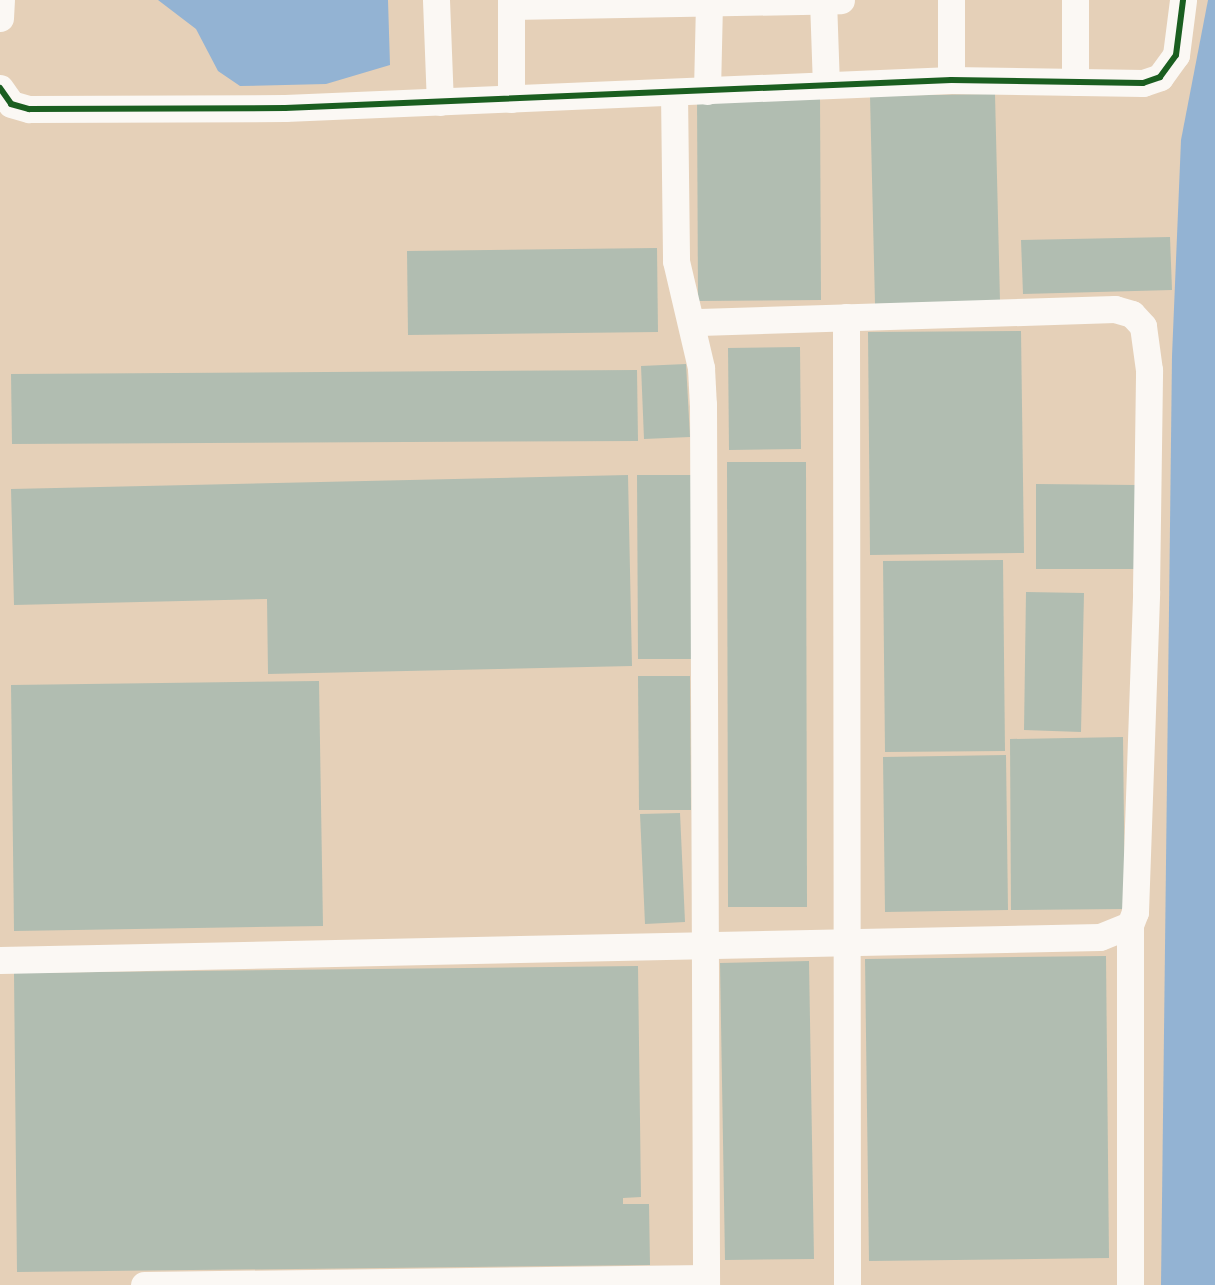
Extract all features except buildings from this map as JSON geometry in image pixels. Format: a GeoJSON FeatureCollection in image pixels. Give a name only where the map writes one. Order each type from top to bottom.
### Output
{"type":"FeatureCollection","features":[{"type":"Feature","properties":{"kind":"street"},"geometry":{"type":"LineString","coordinates":[[0,18],[1,0]]}},
{"type":"Feature","properties":{"kind":"street"},"geometry":{"type":"LineString","coordinates":[[436,0],[440,102]]}},
{"type":"Feature","properties":{"kind":"street"},"geometry":{"type":"LineString","coordinates":[[824,0],[826,86]]}},
{"type":"Feature","properties":{"kind":"street"},"geometry":{"type":"LineString","coordinates":[[511,99],[511,3],[841,0]]}},
{"type":"Feature","properties":{"kind":"street"},"geometry":{"type":"LineString","coordinates":[[951,0],[951,80]]}},
{"type":"Feature","properties":{"kind":"street"},"geometry":{"type":"LineString","coordinates":[[1075,0],[1075,82]]}},
{"type":"Feature","properties":{"kind":"street"},"geometry":{"type":"LineString","coordinates":[[1,100],[29,109],[440,102],[951,80],[1143,82],[1160,77],[1176,55],[1183,0]]}},
{"type":"Feature","properties":{"kind":"street"},"geometry":{"type":"LineString","coordinates":[[707,91],[709,1]]}},
{"type":"Feature","properties":{"kind":"street"},"geometry":{"type":"LineString","coordinates":[[144,1285],[706,1282],[703,404],[691,322],[676,261],[674,93]]}},
{"type":"Feature","properties":{"kind":"street"},"geometry":{"type":"LineString","coordinates":[[691,322],[1115,309],[1132,314],[1143,326],[1149,370],[1146,591],[1135,912],[1130,925],[1130,1285]]}},
{"type":"Feature","properties":{"kind":"street"},"geometry":{"type":"LineString","coordinates":[[846,317],[847,1285]]}},
{"type":"Feature","properties":{"kind":"street"},"geometry":{"type":"LineString","coordinates":[[0,960],[1100,937],[1130,925]]}},
{"type":"Feature","properties":{"kind":"water"},"geometry":{"type":"Polygon","coordinates":[[[158,0],[388,0],[390,65],[326,84],[240,86],[218,71],[196,29],[158,0]]]}},
{"type":"Feature","properties":{"kind":"water"},"geometry":{"type":"Polygon","coordinates":[[[1208,0],[1215,0],[1215,1285],[1161,1285],[1172,356],[1181,140],[1208,0]]]}},
{"type":"Feature","properties":{"kind":"cycle path"},"geometry":{"type":"LineString","coordinates":[[0,88],[11,104],[29,109],[285,108],[951,80],[1143,83],[1160,77],[1176,55],[1183,0]]}}]}
